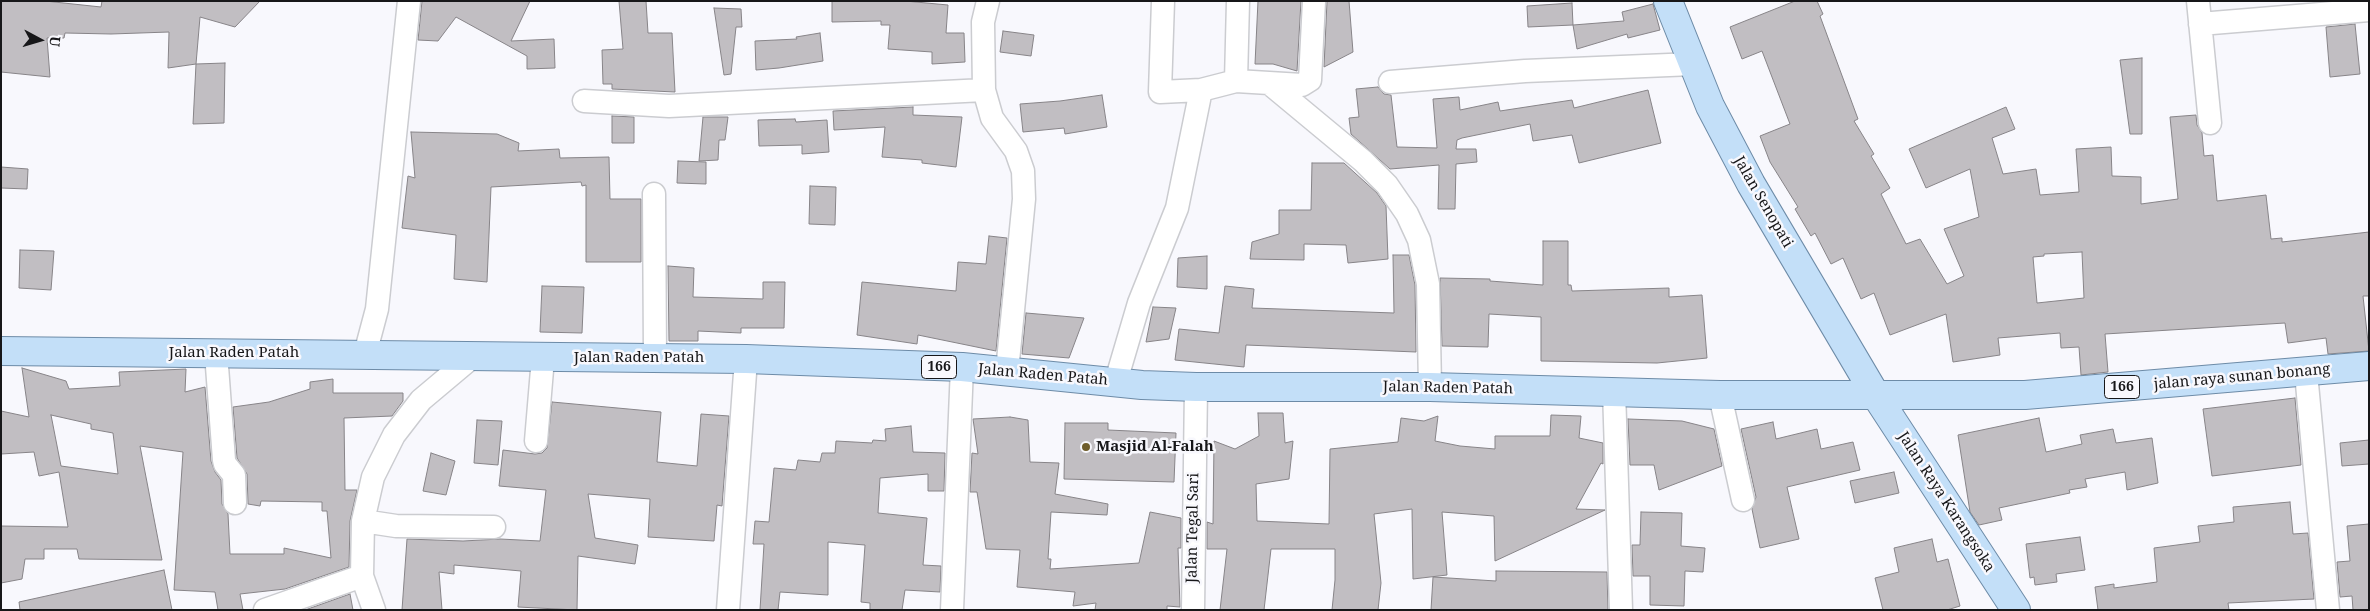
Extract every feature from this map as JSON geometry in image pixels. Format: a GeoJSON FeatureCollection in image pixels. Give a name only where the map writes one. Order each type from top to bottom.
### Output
{"type":"FeatureCollection","features":[{"type":"Feature","properties":{"kind":"main road","name":"Jalan Senopati"},"geometry":{"type":"LineString","coordinates":[[1668,1],[1710,106],[1751,184],[1875,394]]}},
{"type":"Feature","properties":{"kind":"main road","name":"Jalan Raden Patah"},"geometry":{"type":"LineString","coordinates":[[1,351],[365,354],[471,358],[542,374],[655,357],[745,367],[961,383],[1007,372],[1196,387],[1430,386],[1720,394],[1875,394]]}},
{"type":"Feature","properties":{"kind":"main road","name":"jalan raya sunan bonang"},"geometry":{"type":"LineString","coordinates":[[1875,394],[2025,395],[2306,373],[2369,366]]}},
{"type":"Feature","properties":{"kind":"main road","name":"Jalan Raya Karangsoka"},"geometry":{"type":"LineString","coordinates":[[1875,394],[2016,610]]}},
{"type":"Feature","properties":{"kind":"street"},"geometry":{"type":"LineString","coordinates":[[365,354],[377,309],[409,1]]}},
{"type":"Feature","properties":{"kind":"street"},"geometry":{"type":"LineString","coordinates":[[988,1],[983,22],[984,90],[992,118],[1016,151],[1023,171],[1024,199],[1007,372]]}},
{"type":"Feature","properties":{"kind":"street"},"geometry":{"type":"LineString","coordinates":[[1164,1],[1160,92],[1202,90],[1236,81],[1302,85],[1310,80],[1314,1]]}},
{"type":"Feature","properties":{"kind":"street"},"geometry":{"type":"LineString","coordinates":[[1236,81],[1238,1]]}},
{"type":"Feature","properties":{"kind":"street"},"geometry":{"type":"LineString","coordinates":[[2198,1],[2210,124]]}},
{"type":"Feature","properties":{"kind":"street"},"geometry":{"type":"LineString","coordinates":[[2200,24],[2369,10]]}},
{"type":"Feature","properties":{"kind":"street"},"geometry":{"type":"LineString","coordinates":[[1390,82],[1526,71],[1693,64]]}},
{"type":"Feature","properties":{"kind":"street"},"geometry":{"type":"LineString","coordinates":[[1269,83],[1363,161],[1387,185],[1407,214],[1419,240],[1428,284],[1430,386]]}},
{"type":"Feature","properties":{"kind":"street"},"geometry":{"type":"LineString","coordinates":[[584,101],[669,106],[984,90]]}},
{"type":"Feature","properties":{"kind":"street"},"geometry":{"type":"LineString","coordinates":[[1116,381],[1139,303],[1177,208],[1202,90]]}},
{"type":"Feature","properties":{"kind":"street"},"geometry":{"type":"LineString","coordinates":[[654,194],[655,357]]}},
{"type":"Feature","properties":{"kind":"street"},"geometry":{"type":"LineString","coordinates":[[216,353],[224,464],[234,475],[235,502]]}},
{"type":"Feature","properties":{"kind":"street"},"geometry":{"type":"LineString","coordinates":[[374,610],[362,576],[373,477],[394,435],[421,400],[471,358]]}},
{"type":"Feature","properties":{"kind":"street"},"geometry":{"type":"LineString","coordinates":[[728,610],[745,367]]}},
{"type":"Feature","properties":{"kind":"street"},"geometry":{"type":"LineString","coordinates":[[2306,373],[2328,610]]}},
{"type":"Feature","properties":{"kind":"street"},"geometry":{"type":"LineString","coordinates":[[536,441],[542,374]]}},
{"type":"Feature","properties":{"kind":"street"},"geometry":{"type":"LineString","coordinates":[[952,610],[961,383]]}},
{"type":"Feature","properties":{"kind":"street","name":"Jalan Tegal Sari"},"geometry":{"type":"LineString","coordinates":[[1193,610],[1196,387]]}},
{"type":"Feature","properties":{"kind":"street"},"geometry":{"type":"LineString","coordinates":[[1614,390],[1621,610]]}},
{"type":"Feature","properties":{"kind":"street"},"geometry":{"type":"LineString","coordinates":[[1720,394],[1743,500]]}},
{"type":"Feature","properties":{"kind":"street"},"geometry":{"type":"LineString","coordinates":[[368,522],[396,526],[494,527]]}},
{"type":"Feature","properties":{"kind":"street"},"geometry":{"type":"LineString","coordinates":[[264,610],[362,576]]}},
{"type":"Feature","properties":{"kind":"building"},"geometry":{"type":"Polygon","coordinates":[[[1,1],[45,1],[101,7],[102,1],[260,1],[235,27],[200,17],[196,64],[168,68],[169,32],[65,33],[64,38],[47,38],[50,77],[1,72],[1,1]]]}},
{"type":"Feature","properties":{"kind":"building"},"geometry":{"type":"Polygon","coordinates":[[[422,1],[530,1],[511,41],[554,39],[555,68],[527,69],[527,56],[456,17],[438,41],[418,40],[422,1]]]}},
{"type":"Feature","properties":{"kind":"building"},"geometry":{"type":"Polygon","coordinates":[[[619,1],[646,1],[648,33],[672,33],[675,92],[612,89],[612,84],[603,84],[602,50],[623,49],[619,1]]]}},
{"type":"Feature","properties":{"kind":"building"},"geometry":{"type":"Polygon","coordinates":[[[832,1],[905,1],[948,5],[946,33],[964,33],[965,62],[932,64],[932,52],[888,49],[890,25],[881,25],[881,21],[832,22],[832,1]]]}},
{"type":"Feature","properties":{"kind":"building"},"geometry":{"type":"Polygon","coordinates":[[[1258,1],[1301,1],[1297,71],[1273,64],[1255,64],[1258,1]]]}},
{"type":"Feature","properties":{"kind":"building"},"geometry":{"type":"Polygon","coordinates":[[[1327,1],[1349,1],[1353,52],[1324,67],[1327,1]]]}},
{"type":"Feature","properties":{"kind":"building"},"geometry":{"type":"Polygon","coordinates":[[[1795,1],[1817,1],[1823,14],[1820,16],[1858,119],[1854,121],[1874,154],[1871,156],[1890,188],[1881,194],[1906,244],[1920,239],[1947,284],[1964,276],[1944,229],[1979,217],[1970,169],[1926,188],[1909,149],[2006,107],[2015,129],[1992,138],[2003,174],[2036,169],[2040,195],[2079,192],[2076,149],[2111,147],[2112,176],[2141,177],[2141,204],[2178,199],[2170,117],[2196,115],[2197,125],[2202,133],[2204,156],[2213,155],[2217,201],[2266,195],[2271,239],[2282,238],[2282,242],[2369,232],[2369,296],[2363,296],[2369,351],[2328,354],[2326,338],[2288,343],[2285,323],[2105,334],[2108,372],[2081,375],[2079,347],[2061,348],[2060,333],[1998,338],[2000,355],[1953,362],[1946,314],[1890,335],[1874,293],[1861,299],[1843,258],[1831,264],[1815,233],[1811,236],[1795,209],[1798,207],[1770,162],[1760,136],[1790,124],[1762,51],[1742,59],[1730,27],[1795,1]],[[2082,252],[2044,254],[2044,256],[2033,257],[2037,303],[2084,298],[2082,252]]]}},
{"type":"Feature","properties":{"kind":"building"},"geometry":{"type":"Polygon","coordinates":[[[1572,3],[1573,25],[1528,27],[1527,6],[1572,3]]]}},
{"type":"Feature","properties":{"kind":"building"},"geometry":{"type":"Polygon","coordinates":[[[1653,4],[1660,30],[1628,38],[1627,34],[1577,49],[1573,25],[1624,21],[1622,12],[1653,4]]]}},
{"type":"Feature","properties":{"kind":"building"},"geometry":{"type":"Polygon","coordinates":[[[714,8],[741,9],[742,27],[736,27],[731,74],[724,75],[714,8]]]}},
{"type":"Feature","properties":{"kind":"building"},"geometry":{"type":"Polygon","coordinates":[[[2355,24],[2360,74],[2330,77],[2326,27],[2355,24]]]}},
{"type":"Feature","properties":{"kind":"building"},"geometry":{"type":"Polygon","coordinates":[[[1003,31],[1034,35],[1031,56],[1000,52],[1003,31]]]}},
{"type":"Feature","properties":{"kind":"building"},"geometry":{"type":"Polygon","coordinates":[[[820,33],[823,61],[756,70],[755,41],[797,39],[796,37],[820,33]]]}},
{"type":"Feature","properties":{"kind":"building"},"geometry":{"type":"Polygon","coordinates":[[[2142,58],[2142,134],[2130,134],[2120,60],[2142,58]]]}},
{"type":"Feature","properties":{"kind":"building"},"geometry":{"type":"Polygon","coordinates":[[[225,63],[224,123],[193,124],[196,64],[225,63]]]}},
{"type":"Feature","properties":{"kind":"building"},"geometry":{"type":"Polygon","coordinates":[[[1378,87],[1384,94],[1391,95],[1397,147],[1437,148],[1433,99],[1459,97],[1460,110],[1498,102],[1500,111],[1572,100],[1574,108],[1648,90],[1661,143],[1579,163],[1572,135],[1533,141],[1530,124],[1462,138],[1457,140],[1456,149],[1476,149],[1477,162],[1456,164],[1455,209],[1438,209],[1439,165],[1390,169],[1351,134],[1349,118],[1359,117],[1356,89],[1378,87]]]}},
{"type":"Feature","properties":{"kind":"building"},"geometry":{"type":"Polygon","coordinates":[[[1102,95],[1107,127],[1065,134],[1064,128],[1023,132],[1020,104],[1102,95]]]}},
{"type":"Feature","properties":{"kind":"building"},"geometry":{"type":"Polygon","coordinates":[[[913,107],[913,115],[962,117],[956,167],[922,163],[922,160],[882,157],[885,127],[834,130],[833,111],[913,107]]]}},
{"type":"Feature","properties":{"kind":"building"},"geometry":{"type":"Polygon","coordinates":[[[612,116],[634,117],[634,143],[612,143],[612,116]]]}},
{"type":"Feature","properties":{"kind":"building"},"geometry":{"type":"Polygon","coordinates":[[[703,117],[728,117],[725,140],[719,140],[718,160],[699,161],[703,117]]]}},
{"type":"Feature","properties":{"kind":"building"},"geometry":{"type":"Polygon","coordinates":[[[795,119],[796,122],[827,120],[829,152],[802,154],[802,145],[759,146],[758,120],[795,119]]]}},
{"type":"Feature","properties":{"kind":"building"},"geometry":{"type":"Polygon","coordinates":[[[411,132],[497,134],[519,143],[518,151],[559,149],[560,158],[609,157],[610,199],[641,199],[641,262],[586,262],[586,185],[582,186],[581,182],[491,187],[487,282],[454,279],[456,235],[402,228],[408,176],[415,178],[411,132]]]}},
{"type":"Feature","properties":{"kind":"building"},"geometry":{"type":"Polygon","coordinates":[[[678,161],[706,162],[706,184],[677,183],[678,161]]]}},
{"type":"Feature","properties":{"kind":"building"},"geometry":{"type":"Polygon","coordinates":[[[1312,163],[1344,163],[1377,193],[1386,206],[1388,259],[1348,263],[1346,245],[1304,244],[1304,260],[1250,259],[1252,242],[1279,234],[1279,210],[1311,210],[1312,163]]]}},
{"type":"Feature","properties":{"kind":"building"},"geometry":{"type":"Polygon","coordinates":[[[1,167],[28,169],[27,189],[1,188],[1,167]]]}},
{"type":"Feature","properties":{"kind":"building"},"geometry":{"type":"Polygon","coordinates":[[[810,186],[836,187],[835,225],[809,224],[810,186]]]}},
{"type":"Feature","properties":{"kind":"building"},"geometry":{"type":"Polygon","coordinates":[[[989,236],[1007,238],[996,351],[918,335],[917,344],[857,335],[862,282],[956,291],[958,262],[986,264],[989,236]]]}},
{"type":"Feature","properties":{"kind":"building"},"geometry":{"type":"Polygon","coordinates":[[[1543,241],[1568,241],[1568,285],[1571,285],[1572,291],[1669,288],[1669,297],[1702,295],[1707,358],[1657,363],[1541,361],[1541,317],[1489,314],[1488,347],[1442,346],[1440,278],[1490,279],[1490,281],[1543,285],[1543,241]]]}},
{"type":"Feature","properties":{"kind":"building"},"geometry":{"type":"Polygon","coordinates":[[[20,250],[54,251],[51,290],[19,288],[20,250]]]}},
{"type":"Feature","properties":{"kind":"building"},"geometry":{"type":"Polygon","coordinates":[[[1393,255],[1409,255],[1415,285],[1416,352],[1246,345],[1244,367],[1175,360],[1179,329],[1219,333],[1225,286],[1254,289],[1252,308],[1394,313],[1393,255]]]}},
{"type":"Feature","properties":{"kind":"building"},"geometry":{"type":"Polygon","coordinates":[[[1207,256],[1207,289],[1177,287],[1178,258],[1207,256]]]}},
{"type":"Feature","properties":{"kind":"building"},"geometry":{"type":"Polygon","coordinates":[[[668,266],[694,268],[693,297],[763,299],[763,282],[785,282],[784,328],[741,328],[741,333],[698,331],[698,341],[669,341],[668,266]]]}},
{"type":"Feature","properties":{"kind":"building"},"geometry":{"type":"Polygon","coordinates":[[[542,286],[584,287],[582,333],[540,332],[542,286]]]}},
{"type":"Feature","properties":{"kind":"building"},"geometry":{"type":"Polygon","coordinates":[[[1153,307],[1176,308],[1169,339],[1146,342],[1153,307]]]}},
{"type":"Feature","properties":{"kind":"building"},"geometry":{"type":"Polygon","coordinates":[[[1026,313],[1084,318],[1069,358],[1022,354],[1026,313]]]}},
{"type":"Feature","properties":{"kind":"building"},"geometry":{"type":"Polygon","coordinates":[[[22,368],[66,381],[69,389],[120,386],[119,372],[186,369],[185,392],[205,387],[211,461],[215,472],[221,480],[222,504],[228,514],[230,554],[284,554],[284,548],[331,558],[327,511],[322,511],[322,502],[261,501],[260,506],[248,504],[247,474],[237,458],[233,407],[269,402],[310,389],[310,382],[333,379],[333,393],[403,393],[403,401],[392,416],[344,418],[345,490],[357,490],[350,521],[349,567],[285,589],[240,594],[243,610],[218,610],[215,592],[174,590],[183,452],[140,446],[162,560],[79,559],[77,549],[44,549],[44,559],[25,559],[22,579],[1,583],[1,526],[68,527],[59,472],[39,476],[34,452],[1,454],[1,411],[29,417],[22,368]],[[51,415],[61,466],[118,474],[113,433],[91,429],[91,424],[51,415]]]}},
{"type":"Feature","properties":{"kind":"building"},"geometry":{"type":"Polygon","coordinates":[[[2295,398],[2301,465],[2212,476],[2203,409],[2295,398]]]}},
{"type":"Feature","properties":{"kind":"building"},"geometry":{"type":"Polygon","coordinates":[[[552,402],[661,412],[657,462],[697,466],[701,414],[729,416],[722,506],[717,505],[714,541],[648,537],[650,499],[588,494],[595,538],[638,545],[635,564],[578,556],[577,610],[518,607],[521,571],[454,565],[454,574],[439,572],[442,610],[402,610],[407,539],[540,541],[546,490],[499,486],[503,450],[535,454],[542,453],[547,448],[552,402]]]}},
{"type":"Feature","properties":{"kind":"building"},"geometry":{"type":"Polygon","coordinates":[[[1258,413],[1283,413],[1285,443],[1293,441],[1289,479],[1256,484],[1257,521],[1329,524],[1330,449],[1398,442],[1401,418],[1424,421],[1438,416],[1435,441],[1460,446],[1495,449],[1495,436],[1550,436],[1551,415],[1581,416],[1579,438],[1603,443],[1603,464],[1601,463],[1576,509],[1605,510],[1495,561],[1494,516],[1442,512],[1447,575],[1413,579],[1412,509],[1374,514],[1381,583],[1378,610],[1332,610],[1335,580],[1335,549],[1271,549],[1264,610],[1220,610],[1227,549],[1207,549],[1207,522],[1213,524],[1214,441],[1235,449],[1259,436],[1258,413]]]}},
{"type":"Feature","properties":{"kind":"building"},"geometry":{"type":"Polygon","coordinates":[[[1010,417],[1028,420],[1030,462],[1059,463],[1055,494],[1108,504],[1107,515],[1051,512],[1048,559],[1051,559],[1050,569],[1139,563],[1150,512],[1181,518],[1181,548],[1178,548],[1180,607],[1167,606],[1167,610],[1095,610],[1096,603],[1073,606],[1075,592],[1017,587],[1020,550],[986,549],[977,492],[970,492],[972,453],[978,454],[973,419],[1010,417]]]}},
{"type":"Feature","properties":{"kind":"building"},"geometry":{"type":"Polygon","coordinates":[[[2039,418],[2046,452],[2082,444],[2080,435],[2113,429],[2116,443],[2152,438],[2158,483],[2127,490],[2125,472],[2085,479],[2087,487],[2069,490],[2070,493],[1999,508],[2002,520],[1979,525],[1970,512],[1958,435],[2039,418]]]}},
{"type":"Feature","properties":{"kind":"building"},"geometry":{"type":"Polygon","coordinates":[[[1628,419],[1682,421],[1714,429],[1722,466],[1659,490],[1654,465],[1630,465],[1628,419]]]}},
{"type":"Feature","properties":{"kind":"building"},"geometry":{"type":"Polygon","coordinates":[[[477,420],[502,421],[498,465],[474,463],[477,420]]]}},
{"type":"Feature","properties":{"kind":"building"},"geometry":{"type":"Polygon","coordinates":[[[1773,422],[1776,439],[1817,429],[1821,449],[1853,442],[1860,470],[1787,487],[1799,539],[1760,548],[1752,509],[1756,497],[1741,429],[1773,422]]]}},
{"type":"Feature","properties":{"kind":"building"},"geometry":{"type":"Polygon","coordinates":[[[1065,423],[1108,423],[1108,430],[1176,433],[1174,482],[1064,479],[1065,423]]]}},
{"type":"Feature","properties":{"kind":"building"},"geometry":{"type":"Polygon","coordinates":[[[911,426],[913,452],[945,453],[944,491],[928,491],[928,474],[880,478],[878,513],[927,518],[923,565],[941,566],[940,592],[905,590],[902,610],[870,610],[870,603],[861,602],[865,545],[828,542],[828,595],[780,592],[778,610],[760,610],[764,544],[753,544],[755,521],[769,522],[774,468],[796,470],[798,460],[820,462],[822,453],[835,453],[836,441],[872,443],[873,440],[886,441],[885,429],[911,426]]]}},
{"type":"Feature","properties":{"kind":"building"},"geometry":{"type":"Polygon","coordinates":[[[2369,440],[2369,464],[2342,466],[2340,443],[2369,440]]]}},
{"type":"Feature","properties":{"kind":"building"},"geometry":{"type":"Polygon","coordinates":[[[431,453],[455,461],[446,495],[423,491],[431,453]]]}},
{"type":"Feature","properties":{"kind":"building"},"geometry":{"type":"Polygon","coordinates":[[[1894,472],[1899,493],[1855,503],[1850,481],[1894,472]]]}},
{"type":"Feature","properties":{"kind":"building"},"geometry":{"type":"Polygon","coordinates":[[[2290,502],[2293,534],[2308,533],[2314,599],[2228,603],[2229,610],[2098,610],[2095,587],[2114,584],[2114,588],[2157,582],[2154,548],[2200,542],[2198,526],[2234,522],[2233,507],[2290,502]]]}},
{"type":"Feature","properties":{"kind":"building"},"geometry":{"type":"Polygon","coordinates":[[[1641,512],[1682,513],[1681,546],[1705,548],[1703,572],[1685,571],[1684,606],[1650,605],[1650,576],[1633,576],[1632,545],[1640,545],[1641,512]]]}},
{"type":"Feature","properties":{"kind":"building"},"geometry":{"type":"Polygon","coordinates":[[[2369,524],[2369,610],[2353,610],[2352,596],[2340,597],[2337,562],[2350,561],[2347,526],[2369,524]]]}},
{"type":"Feature","properties":{"kind":"building"},"geometry":{"type":"Polygon","coordinates":[[[2080,537],[2085,570],[2056,574],[2057,582],[2035,585],[2034,577],[2030,578],[2026,544],[2080,537]]]}},
{"type":"Feature","properties":{"kind":"building"},"geometry":{"type":"Polygon","coordinates":[[[1932,539],[1937,562],[1948,559],[1960,606],[1947,610],[1883,610],[1875,578],[1899,572],[1894,548],[1932,539]]]}},
{"type":"Feature","properties":{"kind":"building"},"geometry":{"type":"Polygon","coordinates":[[[164,570],[172,610],[20,610],[19,602],[164,570]]]}},
{"type":"Feature","properties":{"kind":"building"},"geometry":{"type":"Polygon","coordinates":[[[1496,571],[1607,572],[1608,610],[1431,610],[1433,577],[1496,581],[1496,571]]]}},
{"type":"Feature","properties":{"kind":"building"},"geometry":{"type":"Polygon","coordinates":[[[350,594],[353,610],[305,610],[350,594]]]}},
{"type":"Feature","properties":{"kind":"place","name":"Masjid Al-Falah"},"geometry":{"type":"Point","coordinates":[1086,447]}}]}
